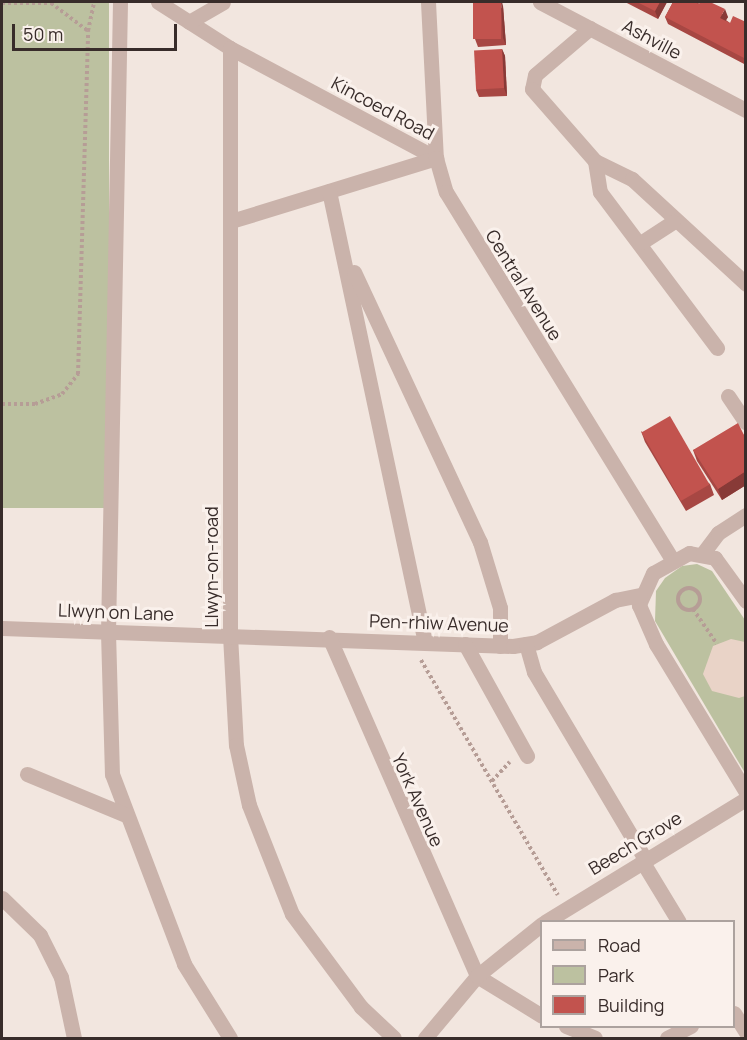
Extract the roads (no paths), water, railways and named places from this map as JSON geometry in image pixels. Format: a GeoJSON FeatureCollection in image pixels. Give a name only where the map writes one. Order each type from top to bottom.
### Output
{"type":"FeatureCollection","features":[{"type":"Feature","properties":{"kind":"street"},"geometry":{"type":"LineString","coordinates":[[120,2],[108,632],[112,774],[184,964],[230,1038]]}},
{"type":"Feature","properties":{"kind":"street","name":"Kincoed Road"},"geometry":{"type":"LineString","coordinates":[[158,2],[230,48],[436,158]]}},
{"type":"Feature","properties":{"kind":"street"},"geometry":{"type":"LineString","coordinates":[[189,22],[224,2]]}},
{"type":"Feature","properties":{"kind":"street","name":"Central Avenue"},"geometry":{"type":"LineString","coordinates":[[428,2],[436,158],[467,231],[673,561]]}},
{"type":"Feature","properties":{"kind":"street","name":"Ashville"},"geometry":{"type":"LineString","coordinates":[[540,2],[746,110]]}},
{"type":"Feature","properties":{"kind":"street"},"geometry":{"type":"LineString","coordinates":[[590,28],[535,75],[532,89],[595,161],[632,179],[673,222],[746,284]]}},
{"type":"Feature","properties":{"kind":"street","name":"Llwyn-on-road"},"geometry":{"type":"LineString","coordinates":[[230,48],[230,635],[237,745],[249,805],[270,866],[292,914],[320,956],[394,1038]]}},
{"type":"Feature","properties":{"kind":"street","name":"Kincoed Road"},"geometry":{"type":"LineString","coordinates":[[231,221],[436,158]]}},
{"type":"Feature","properties":{"kind":"street"},"geometry":{"type":"LineString","coordinates":[[595,161],[600,192],[642,242],[717,348]]}},
{"type":"Feature","properties":{"kind":"street"},"geometry":{"type":"LineString","coordinates":[[329,191],[349,262],[417,642]]}},
{"type":"Feature","properties":{"kind":"street"},"geometry":{"type":"LineString","coordinates":[[642,242],[673,222]]}},
{"type":"Feature","properties":{"kind":"street"},"geometry":{"type":"LineString","coordinates":[[349,262],[385,329],[480,542],[500,608],[500,646]]}},
{"type":"Feature","properties":{"kind":"street"},"geometry":{"type":"LineString","coordinates":[[728,396],[746,423]]}},
{"type":"Feature","properties":{"kind":"street"},"geometry":{"type":"LineString","coordinates":[[746,515],[703,553],[673,561],[653,573],[640,595],[644,623],[746,792]]}},
{"type":"Feature","properties":{"kind":"street"},"geometry":{"type":"LineString","coordinates":[[703,553],[724,568],[746,601]]}},
{"type":"Feature","properties":{"kind":"street","name":"Pen-rhiw Avenue"},"geometry":{"type":"LineString","coordinates":[[230,635],[329,637],[500,646],[526,644],[615,600],[640,595]]}},
{"type":"Feature","properties":{"kind":"street","name":"Llwyn on Lane"},"geometry":{"type":"LineString","coordinates":[[2,628],[230,635]]}},
{"type":"Feature","properties":{"kind":"street","name":"York Avenue"},"geometry":{"type":"LineString","coordinates":[[329,637],[477,976]]}},
{"type":"Feature","properties":{"kind":"street"},"geometry":{"type":"LineString","coordinates":[[465,644],[524,752]]}},
{"type":"Feature","properties":{"kind":"street"},"geometry":{"type":"LineString","coordinates":[[526,644],[534,672],[678,920]]}},
{"type":"Feature","properties":{"kind":"street"},"geometry":{"type":"LineString","coordinates":[[27,774],[126,815]]}},
{"type":"Feature","properties":{"kind":"street","name":"Beech Grove"},"geometry":{"type":"LineString","coordinates":[[547,920],[746,799]]}},
{"type":"Feature","properties":{"kind":"street"},"geometry":{"type":"LineString","coordinates":[[2,898],[40,935],[62,977],[74,1038]]}},
{"type":"Feature","properties":{"kind":"street","name":"Beech Grove"},"geometry":{"type":"LineString","coordinates":[[425,1038],[477,976],[540,925]]}},
{"type":"Feature","properties":{"kind":"street"},"geometry":{"type":"LineString","coordinates":[[477,976],[540,1015]]}},
{"type":"Feature","properties":{"kind":"street"},"geometry":{"type":"LineString","coordinates":[[735,1015],[746,1032]]}},
{"type":"Feature","properties":{"kind":"street"},"geometry":{"type":"LineString","coordinates":[[571,1028],[595,1038]]}},
{"type":"Feature","properties":{"kind":"street"},"geometry":{"type":"LineString","coordinates":[[667,1038],[687,1028]]}}]}
